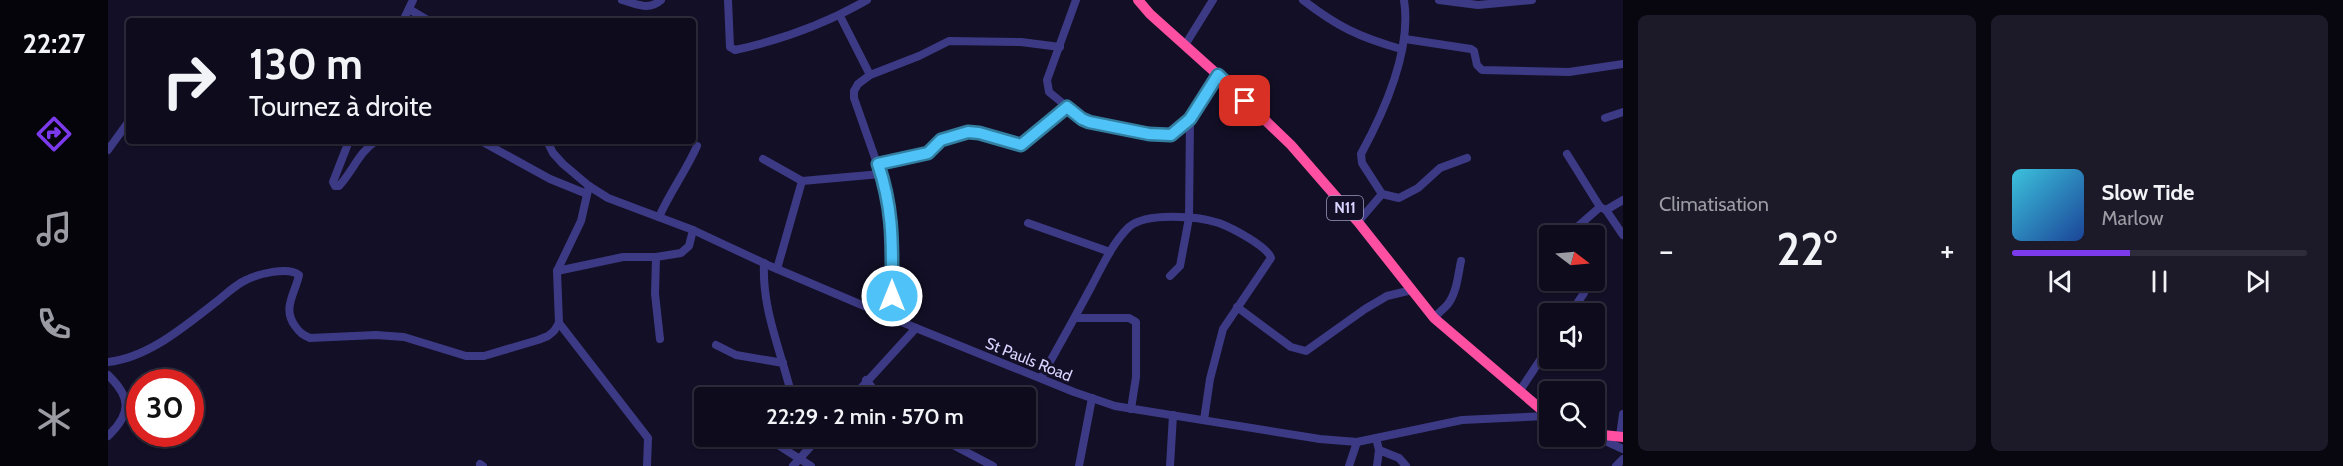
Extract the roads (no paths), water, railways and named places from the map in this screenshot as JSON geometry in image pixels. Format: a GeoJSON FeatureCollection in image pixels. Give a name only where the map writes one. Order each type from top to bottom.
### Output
{"type":"FeatureCollection","features":[{"type":"Feature","properties":{"kind":"highway","name":"N11"},"geometry":{"type":"LineString","coordinates":[[1138,0],[1150,14],[1291,145],[1358,222],[1434,318],[1539,409]]}},
{"type":"Feature","properties":{"kind":"highway"},"geometry":{"type":"LineString","coordinates":[[1605,435],[1621,436]]}},
{"type":"Feature","properties":{"kind":"street"},"geometry":{"type":"LineString","coordinates":[[404,18],[413,0]]}},
{"type":"Feature","properties":{"kind":"street"},"geometry":{"type":"LineString","coordinates":[[622,0],[649,7],[661,0]]}},
{"type":"Feature","properties":{"kind":"street"},"geometry":{"type":"LineString","coordinates":[[728,0],[730,47],[735,50],[757,45],[840,16],[867,0]]}},
{"type":"Feature","properties":{"kind":"street"},"geometry":{"type":"LineString","coordinates":[[1076,0],[1047,80],[1047,87],[1049,92],[1082,119],[1149,134],[1171,135],[1190,119],[1218,75]]}},
{"type":"Feature","properties":{"kind":"street"},"geometry":{"type":"LineString","coordinates":[[1185,45],[1213,0]]}},
{"type":"Feature","properties":{"kind":"street"},"geometry":{"type":"LineString","coordinates":[[1303,0],[1346,30],[1363,38],[1401,49]]}},
{"type":"Feature","properties":{"kind":"street"},"geometry":{"type":"LineString","coordinates":[[1404,0],[1405,39],[1388,99],[1361,154],[1362,163],[1382,194],[1399,198],[1418,188],[1440,168],[1467,158]]}},
{"type":"Feature","properties":{"kind":"street"},"geometry":{"type":"LineString","coordinates":[[1439,0],[1478,5],[1533,0]]}},
{"type":"Feature","properties":{"kind":"street"},"geometry":{"type":"LineString","coordinates":[[409,9],[424,18]]}},
{"type":"Feature","properties":{"kind":"street"},"geometry":{"type":"LineString","coordinates":[[840,16],[870,75]]}},
{"type":"Feature","properties":{"kind":"street"},"geometry":{"type":"LineString","coordinates":[[1405,39],[1471,49],[1474,51],[1477,65],[1482,70],[1569,72],[1623,64]]}},
{"type":"Feature","properties":{"kind":"street"},"geometry":{"type":"LineString","coordinates":[[892,318],[892,218],[886,189],[854,98],[854,91],[858,84],[870,75],[920,56],[949,41],[1021,42],[1060,47]]}},
{"type":"Feature","properties":{"kind":"street"},"geometry":{"type":"LineString","coordinates":[[878,164],[928,153],[941,140],[968,132],[1021,145],[1067,107]]}},
{"type":"Feature","properties":{"kind":"street"},"geometry":{"type":"LineString","coordinates":[[1605,118],[1623,112]]}},
{"type":"Feature","properties":{"kind":"street"},"geometry":{"type":"LineString","coordinates":[[1170,276],[1180,266],[1189,218],[1190,119]]}},
{"type":"Feature","properties":{"kind":"street"},"geometry":{"type":"LineString","coordinates":[[108,150],[126,125]]}},
{"type":"Feature","properties":{"kind":"street"},"geometry":{"type":"LineString","coordinates":[[348,144],[333,182],[335,186],[339,186],[344,181],[363,151],[372,144]]}},
{"type":"Feature","properties":{"kind":"street"},"geometry":{"type":"LineString","coordinates":[[108,363],[123,361],[149,349],[190,323],[246,280],[286,270],[294,271],[299,275],[288,310],[291,321],[301,334],[310,338],[387,335],[404,337],[466,356],[484,356],[538,340],[554,331],[559,323],[557,271],[580,221],[588,190],[550,179],[486,144]]}},
{"type":"Feature","properties":{"kind":"street","name":"St Pauls Road"},"geometry":{"type":"LineString","coordinates":[[548,144],[553,153],[588,190],[693,230],[777,269],[916,328],[1092,398],[1131,409],[1320,439],[1357,442],[1462,420],[1539,417]]}},
{"type":"Feature","properties":{"kind":"street"},"geometry":{"type":"LineString","coordinates":[[658,217],[670,191],[686,169],[697,146]]}},
{"type":"Feature","properties":{"kind":"street"},"geometry":{"type":"LineString","coordinates":[[1567,154],[1623,235]]}},
{"type":"Feature","properties":{"kind":"street"},"geometry":{"type":"LineString","coordinates":[[763,159],[802,181],[881,174]]}},
{"type":"Feature","properties":{"kind":"street"},"geometry":{"type":"LineString","coordinates":[[777,269],[802,181]]}},
{"type":"Feature","properties":{"kind":"street"},"geometry":{"type":"LineString","coordinates":[[1358,222],[1382,194]]}},
{"type":"Feature","properties":{"kind":"street"},"geometry":{"type":"LineString","coordinates":[[1582,225],[1603,209],[1623,200]]}},
{"type":"Feature","properties":{"kind":"street"},"geometry":{"type":"LineString","coordinates":[[1041,378],[1110,252],[1130,226],[1147,218],[1189,218],[1220,223],[1269,251],[1271,258],[1223,329],[1218,344],[1204,420]]}},
{"type":"Feature","properties":{"kind":"street"},"geometry":{"type":"LineString","coordinates":[[1028,223],[1110,252]]}},
{"type":"Feature","properties":{"kind":"street"},"geometry":{"type":"LineString","coordinates":[[557,271],[623,257],[656,257],[681,253],[689,246],[693,230]]}},
{"type":"Feature","properties":{"kind":"street"},"geometry":{"type":"LineString","coordinates":[[656,257],[655,294],[660,339]]}},
{"type":"Feature","properties":{"kind":"street"},"geometry":{"type":"LineString","coordinates":[[1434,318],[1441,308],[1449,303],[1455,289],[1461,261]]}},
{"type":"Feature","properties":{"kind":"street"},"geometry":{"type":"LineString","coordinates":[[764,263],[763,284],[768,312],[789,387]]}},
{"type":"Feature","properties":{"kind":"street"},"geometry":{"type":"LineString","coordinates":[[1237,307],[1291,347],[1306,351],[1373,304],[1388,296],[1412,290]]}},
{"type":"Feature","properties":{"kind":"street"},"geometry":{"type":"LineString","coordinates":[[1577,303],[1584,293]]}},
{"type":"Feature","properties":{"kind":"street"},"geometry":{"type":"LineString","coordinates":[[1075,318],[1129,318],[1136,322],[1136,377],[1131,409]]}},
{"type":"Feature","properties":{"kind":"street"},"geometry":{"type":"LineString","coordinates":[[559,323],[648,438],[647,466]]}},
{"type":"Feature","properties":{"kind":"street"},"geometry":{"type":"LineString","coordinates":[[861,387],[916,328]]}},
{"type":"Feature","properties":{"kind":"street"},"geometry":{"type":"LineString","coordinates":[[716,345],[736,355],[783,363]]}},
{"type":"Feature","properties":{"kind":"street"},"geometry":{"type":"LineString","coordinates":[[1519,392],[1539,362]]}},
{"type":"Feature","properties":{"kind":"street"},"geometry":{"type":"LineString","coordinates":[[108,375],[122,390],[127,400],[126,409],[115,429],[108,436]]}},
{"type":"Feature","properties":{"kind":"street"},"geometry":{"type":"LineString","coordinates":[[866,380],[872,387]]}},
{"type":"Feature","properties":{"kind":"street"},"geometry":{"type":"LineString","coordinates":[[1079,466],[1092,398]]}},
{"type":"Feature","properties":{"kind":"street"},"geometry":{"type":"LineString","coordinates":[[1621,436],[1623,414]]}},
{"type":"Feature","properties":{"kind":"street"},"geometry":{"type":"LineString","coordinates":[[1170,466],[1173,415]]}},
{"type":"Feature","properties":{"kind":"street"},"geometry":{"type":"LineString","coordinates":[[1376,438],[1379,450],[1377,466]]}},
{"type":"Feature","properties":{"kind":"street"},"geometry":{"type":"LineString","coordinates":[[1605,439],[1623,449]]}},
{"type":"Feature","properties":{"kind":"street"},"geometry":{"type":"LineString","coordinates":[[1349,466],[1357,442]]}},
{"type":"Feature","properties":{"kind":"street"},"geometry":{"type":"LineString","coordinates":[[782,447],[811,466]]}},
{"type":"Feature","properties":{"kind":"street"},"geometry":{"type":"LineString","coordinates":[[794,466],[810,447]]}},
{"type":"Feature","properties":{"kind":"street"},"geometry":{"type":"LineString","coordinates":[[957,447],[993,466]]}},
{"type":"Feature","properties":{"kind":"street"},"geometry":{"type":"LineString","coordinates":[[1379,450],[1399,458],[1406,466]]}},
{"type":"Feature","properties":{"kind":"street"},"geometry":{"type":"LineString","coordinates":[[1616,466],[1623,459]]}}]}
